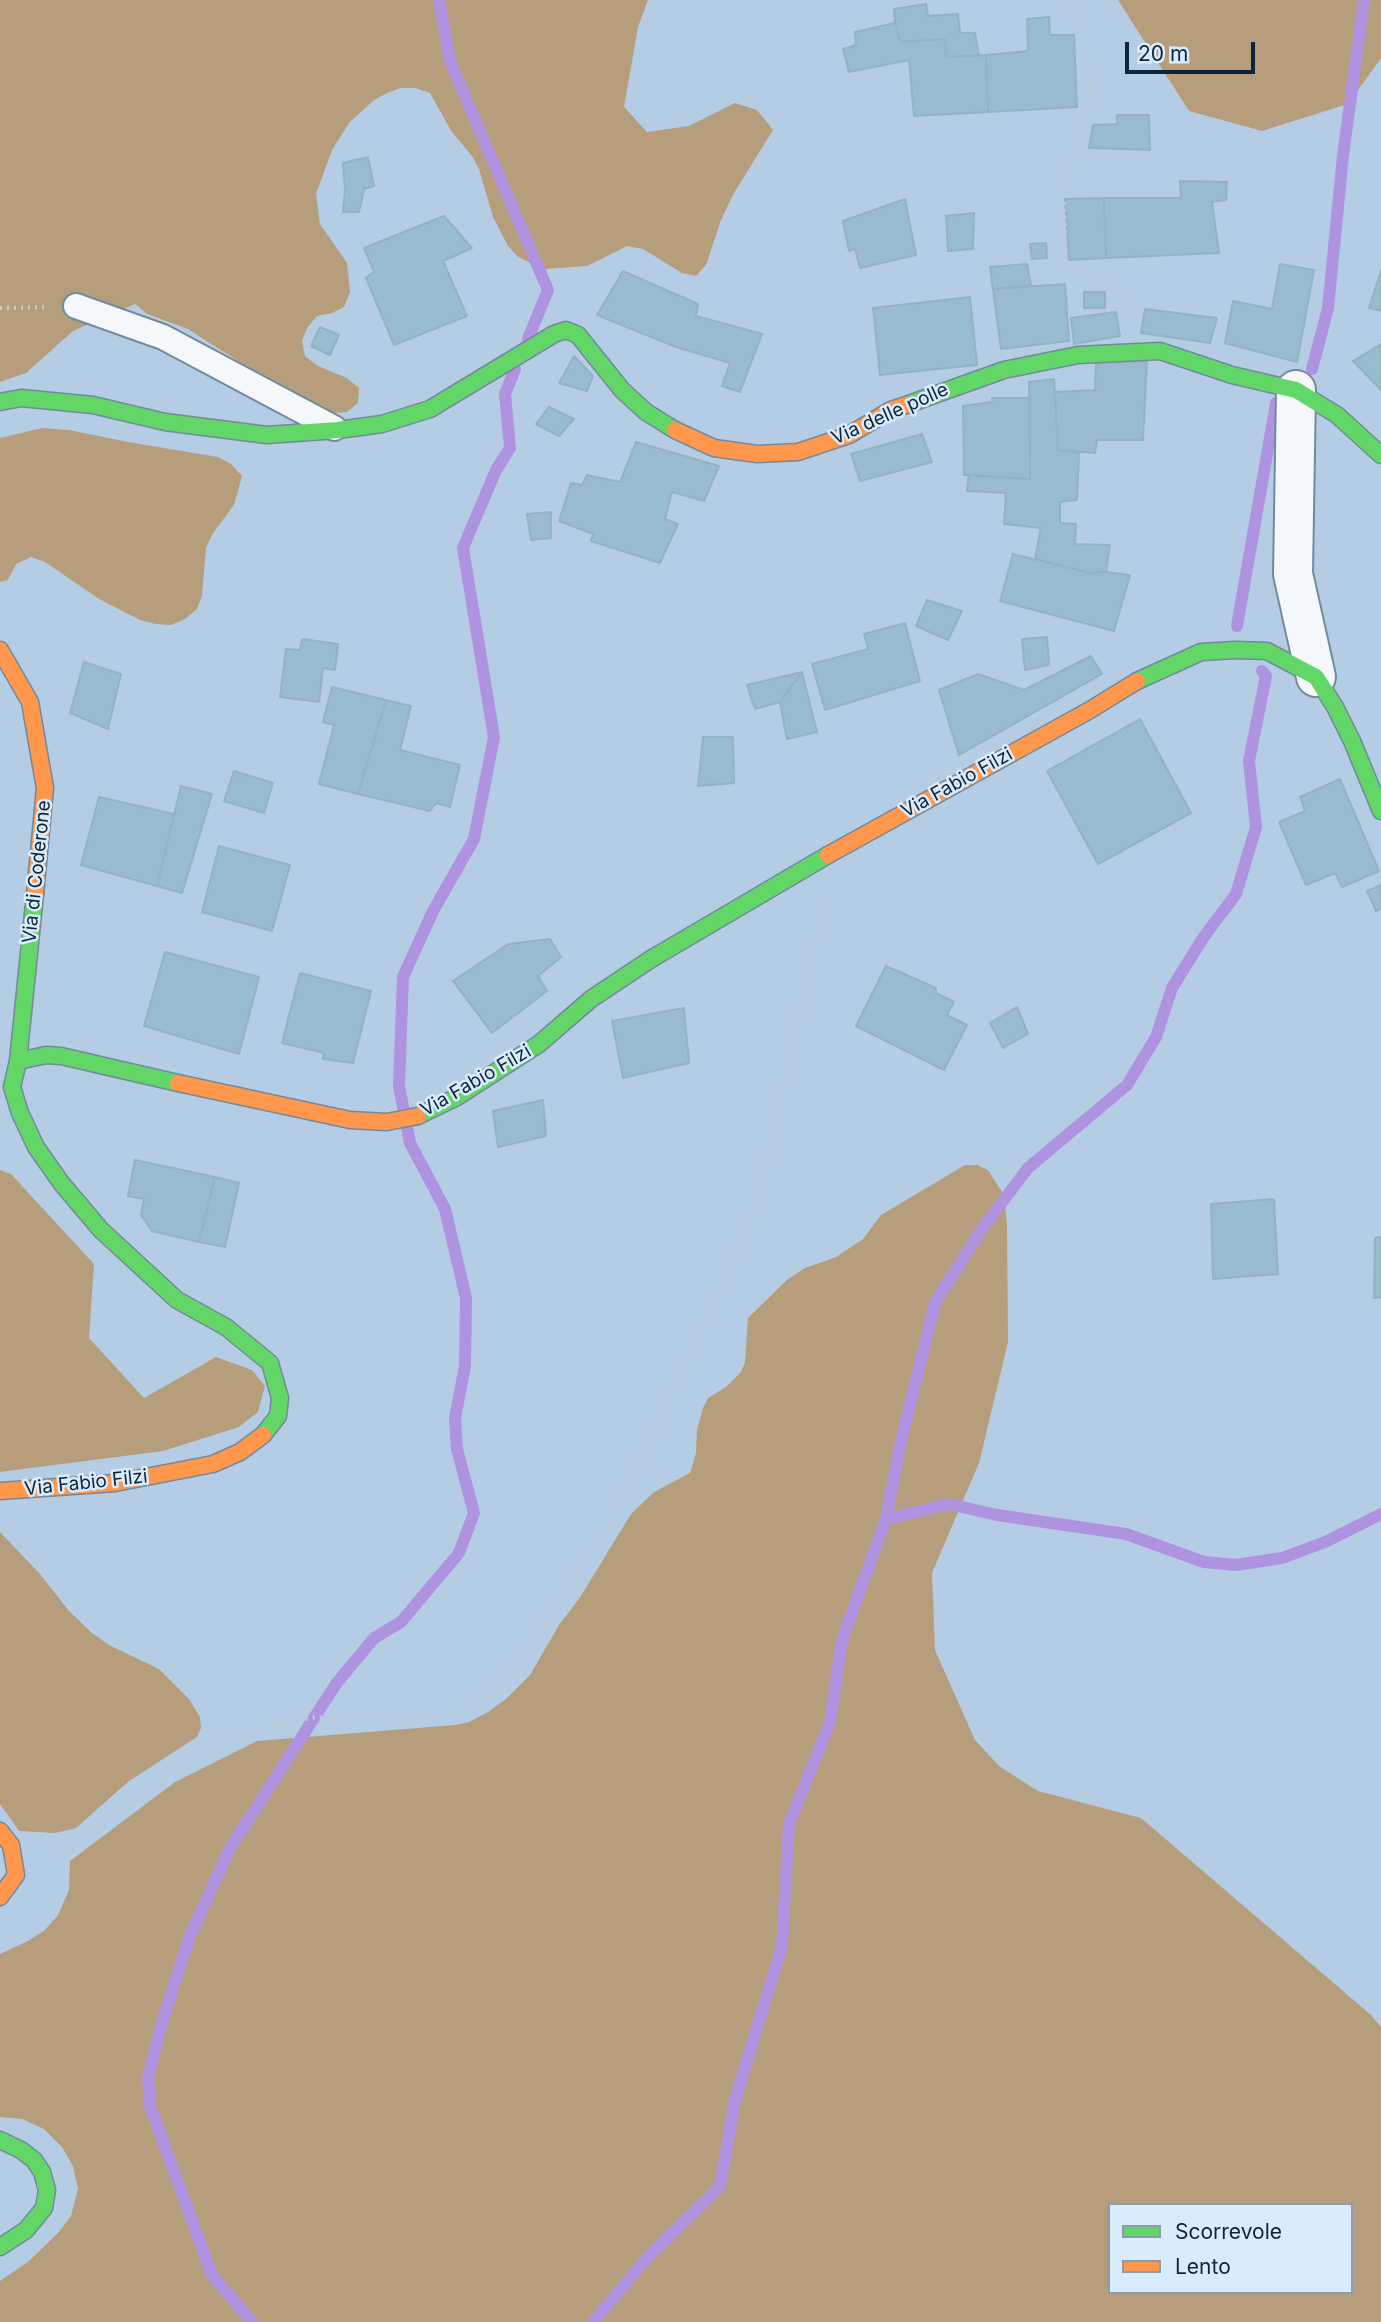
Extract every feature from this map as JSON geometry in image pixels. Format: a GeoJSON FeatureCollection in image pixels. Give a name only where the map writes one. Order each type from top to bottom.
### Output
{"type":"FeatureCollection","features":[{"type":"Feature","properties":{"kind":"street","name":"Via delle polle"},"geometry":{"type":"LineString","coordinates":[[338,430],[382,424],[430,409],[554,334],[566,330],[578,335],[622,390],[646,412],[677,431],[714,448],[757,454],[798,452],[849,435],[891,410],[1004,370],[1079,355],[1132,351]]}},
{"type":"Feature","properties":{"kind":"street"},"geometry":{"type":"LineString","coordinates":[[1132,351],[1160,351],[1232,374],[1296,390],[1337,415],[1381,455]]}},
{"type":"Feature","properties":{"kind":"street"},"geometry":{"type":"LineString","coordinates":[[1296,390],[1293,573],[1316,677],[1346,730],[1381,811]]}},
{"type":"Feature","properties":{"kind":"street"},"geometry":{"type":"LineString","coordinates":[[0,402],[22,398],[93,405],[164,422],[267,435],[338,430]]}},
{"type":"Feature","properties":{"kind":"street","name":"Via Fabio Filzi"},"geometry":{"type":"LineString","coordinates":[[0,1491],[115,1483],[214,1464],[240,1452],[268,1430],[278,1416],[279,1398],[270,1363],[226,1327],[177,1300],[159,1285],[101,1230],[62,1184],[36,1147],[20,1113],[12,1087],[18,1061],[46,1055],[61,1056],[258,1102],[350,1120],[387,1122],[423,1115],[457,1097],[539,1044],[591,999],[651,959],[836,850],[1090,710],[1147,675],[1201,652],[1235,649],[1266,651],[1316,677]]}},
{"type":"Feature","properties":{"kind":"street","name":"Via di Coderone"},"geometry":{"type":"LineString","coordinates":[[0,650],[30,702],[46,788],[18,1061]]}},
{"type":"Feature","properties":{"kind":"street"},"geometry":{"type":"LineString","coordinates":[[0,1831],[10,1845],[15,1859],[16,1875],[0,1896]]}},
{"type":"Feature","properties":{"kind":"street"},"geometry":{"type":"LineString","coordinates":[[0,2140],[34,2160],[42,2172],[47,2190],[44,2208],[26,2230],[0,2247]]}},
{"type":"Feature","properties":{"kind":"lane"},"geometry":{"type":"LineString","coordinates":[[76,306],[163,337],[338,430]]}},
{"type":"Feature","properties":{"kind":"path"},"geometry":{"type":"LineString","coordinates":[[1068,0],[1091,73],[1084,127],[1064,183],[1065,262],[1098,279],[1122,302],[1132,351]]}},
{"type":"Feature","properties":{"kind":"path"},"geometry":{"type":"LineString","coordinates":[[0,309],[76,306]]}},
{"type":"Feature","properties":{"kind":"path"},"geometry":{"type":"LineString","coordinates":[[10,1845],[77,1841],[104,1819],[226,1736],[315,1717],[421,1720],[445,1716],[469,1711],[507,1682],[609,1528],[754,1216],[836,850]]}},
{"type":"Feature","properties":{"kind":"shaded area"},"geometry":{"type":"Polygon","coordinates":[[[0,0],[648,0],[638,27],[624,107],[647,132],[689,126],[735,103],[757,110],[773,130],[734,193],[721,220],[706,265],[696,276],[682,273],[643,249],[627,246],[587,266],[545,269],[518,257],[508,246],[493,217],[479,169],[452,132],[430,93],[415,88],[401,88],[374,100],[350,122],[332,150],[316,194],[320,224],[347,263],[350,292],[344,307],[317,316],[307,328],[302,341],[305,356],[318,366],[347,378],[359,388],[358,403],[347,412],[333,413],[252,370],[188,329],[147,314],[135,304],[73,331],[26,373],[0,382],[0,0]]]}},
{"type":"Feature","properties":{"kind":"shaded area"},"geometry":{"type":"Polygon","coordinates":[[[1118,0],[1381,0],[1381,58],[1348,104],[1262,131],[1189,111],[1118,0]]]}},
{"type":"Feature","properties":{"kind":"shaded area"},"geometry":{"type":"Polygon","coordinates":[[[42,428],[69,430],[218,457],[231,464],[242,476],[234,505],[213,533],[206,548],[202,595],[197,609],[185,619],[171,625],[140,620],[99,599],[45,562],[31,557],[16,564],[8,580],[0,582],[0,438],[42,428]]]}},
{"type":"Feature","properties":{"kind":"shaded area"},"geometry":{"type":"Polygon","coordinates":[[[965,1165],[977,1165],[988,1170],[1004,1195],[1007,1225],[1008,1342],[979,1463],[932,1573],[935,1650],[975,1740],[999,1766],[1038,1791],[1141,1818],[1371,2015],[1381,2027],[1381,2322],[0,2322],[0,2281],[29,2261],[58,2233],[71,2216],[78,2189],[73,2166],[62,2147],[44,2129],[22,2119],[0,2117],[0,1954],[45,1930],[58,1915],[69,1890],[70,1861],[175,1782],[257,1741],[455,1725],[469,1722],[506,1699],[530,1675],[631,1514],[654,1492],[690,1473],[703,1408],[708,1398],[726,1387],[741,1372],[745,1362],[748,1318],[787,1280],[805,1268],[836,1257],[863,1239],[881,1215],[965,1165]]]}},
{"type":"Feature","properties":{"kind":"shaded area"},"geometry":{"type":"Polygon","coordinates":[[[0,1170],[11,1174],[94,1264],[89,1338],[144,1398],[216,1357],[252,1370],[265,1386],[258,1412],[239,1427],[163,1451],[0,1472],[0,1170]]]}},
{"type":"Feature","properties":{"kind":"shaded area"},"geometry":{"type":"Polygon","coordinates":[[[0,1532],[40,1574],[69,1611],[92,1633],[109,1645],[159,1669],[189,1699],[200,1717],[201,1728],[197,1737],[129,1781],[76,1828],[55,1833],[19,1831],[0,1804],[0,1532]]]}},
{"type":"Feature","properties":{"kind":"building"},"geometry":{"type":"Polygon","coordinates":[[[926,4],[928,16],[958,14],[960,33],[975,33],[979,56],[946,57],[945,39],[900,42],[894,9],[926,4]]]}},
{"type":"Feature","properties":{"kind":"building"},"geometry":{"type":"Polygon","coordinates":[[[1049,17],[1050,35],[1074,35],[1077,107],[988,112],[986,55],[1028,51],[1027,19],[1049,17]]]}},
{"type":"Feature","properties":{"kind":"building"},"geometry":{"type":"Polygon","coordinates":[[[895,23],[900,42],[945,39],[946,57],[986,55],[988,112],[914,116],[909,60],[849,72],[843,49],[856,45],[855,32],[895,23]]]}},
{"type":"Feature","properties":{"kind":"building"},"geometry":{"type":"Polygon","coordinates":[[[1117,115],[1149,115],[1150,150],[1089,148],[1093,125],[1117,124],[1117,115]]]}},
{"type":"Feature","properties":{"kind":"building"},"geometry":{"type":"Polygon","coordinates":[[[368,157],[374,186],[364,189],[359,212],[343,212],[343,163],[368,157]]]}},
{"type":"Feature","properties":{"kind":"building"},"geometry":{"type":"Polygon","coordinates":[[[1180,181],[1227,182],[1226,200],[1212,202],[1219,253],[1106,258],[1104,198],[1181,198],[1180,181]]]}},
{"type":"Feature","properties":{"kind":"building"},"geometry":{"type":"Polygon","coordinates":[[[1104,198],[1106,258],[1069,260],[1065,199],[1104,198]]]}},
{"type":"Feature","properties":{"kind":"building"},"geometry":{"type":"Polygon","coordinates":[[[905,199],[916,255],[860,268],[855,249],[849,251],[843,221],[905,199]]]}},
{"type":"Feature","properties":{"kind":"building"},"geometry":{"type":"Polygon","coordinates":[[[974,213],[973,249],[948,251],[946,216],[974,213]]]}},
{"type":"Feature","properties":{"kind":"building"},"geometry":{"type":"Polygon","coordinates":[[[444,216],[472,248],[443,261],[467,316],[394,345],[366,278],[374,272],[364,248],[444,216]]]}},
{"type":"Feature","properties":{"kind":"building"},"geometry":{"type":"Polygon","coordinates":[[[1046,243],[1047,258],[1032,259],[1030,244],[1046,243]]]}},
{"type":"Feature","properties":{"kind":"building"},"geometry":{"type":"Polygon","coordinates":[[[1027,264],[1031,285],[993,289],[990,267],[1027,264]]]}},
{"type":"Feature","properties":{"kind":"building"},"geometry":{"type":"Polygon","coordinates":[[[1280,264],[1314,270],[1297,362],[1225,343],[1233,301],[1272,309],[1280,264]]]}},
{"type":"Feature","properties":{"kind":"building"},"geometry":{"type":"Polygon","coordinates":[[[623,271],[698,304],[696,316],[762,334],[740,392],[722,386],[730,363],[676,347],[597,315],[623,271]]]}},
{"type":"Feature","properties":{"kind":"building"},"geometry":{"type":"Polygon","coordinates":[[[1381,271],[1381,311],[1369,308],[1381,271]]]}},
{"type":"Feature","properties":{"kind":"building"},"geometry":{"type":"Polygon","coordinates":[[[1065,284],[1069,341],[1001,349],[993,289],[1065,284]]]}},
{"type":"Feature","properties":{"kind":"building"},"geometry":{"type":"Polygon","coordinates":[[[1084,292],[1105,292],[1105,308],[1084,308],[1084,292]]]}},
{"type":"Feature","properties":{"kind":"building"},"geometry":{"type":"Polygon","coordinates":[[[970,297],[977,365],[880,375],[873,308],[970,297]]]}},
{"type":"Feature","properties":{"kind":"building"},"geometry":{"type":"Polygon","coordinates":[[[1145,309],[1217,318],[1210,343],[1141,333],[1145,309]]]}},
{"type":"Feature","properties":{"kind":"building"},"geometry":{"type":"Polygon","coordinates":[[[1116,312],[1120,336],[1074,344],[1071,318],[1116,312]]]}},
{"type":"Feature","properties":{"kind":"building"},"geometry":{"type":"Polygon","coordinates":[[[320,327],[339,335],[330,355],[311,346],[320,327]]]}},
{"type":"Feature","properties":{"kind":"building"},"geometry":{"type":"Polygon","coordinates":[[[1381,344],[1381,390],[1353,361],[1381,344]]]}},
{"type":"Feature","properties":{"kind":"building"},"geometry":{"type":"Polygon","coordinates":[[[574,356],[593,376],[587,391],[559,383],[574,356]]]}},
{"type":"Feature","properties":{"kind":"building"},"geometry":{"type":"Polygon","coordinates":[[[1147,361],[1143,440],[1097,440],[1095,453],[1058,450],[1055,392],[1095,390],[1096,363],[1147,361]]]}},
{"type":"Feature","properties":{"kind":"building"},"geometry":{"type":"Polygon","coordinates":[[[1054,379],[1058,450],[1079,453],[1077,500],[1060,502],[1060,523],[1076,524],[1075,544],[1110,545],[1106,572],[1090,573],[1035,559],[1041,528],[1004,524],[1006,493],[967,491],[969,475],[1030,479],[1029,382],[1054,379]]]}},
{"type":"Feature","properties":{"kind":"building"},"geometry":{"type":"Polygon","coordinates":[[[992,398],[1030,398],[1030,479],[964,475],[963,406],[992,402],[992,398]]]}},
{"type":"Feature","properties":{"kind":"building"},"geometry":{"type":"Polygon","coordinates":[[[549,407],[574,419],[559,436],[536,424],[549,407]]]}},
{"type":"Feature","properties":{"kind":"building"},"geometry":{"type":"Polygon","coordinates":[[[922,434],[932,462],[860,481],[851,454],[922,434]]]}},
{"type":"Feature","properties":{"kind":"building"},"geometry":{"type":"Polygon","coordinates":[[[636,442],[719,466],[704,501],[672,492],[665,519],[678,524],[660,563],[591,541],[593,534],[559,521],[571,483],[582,485],[587,475],[620,482],[636,442]]]}},
{"type":"Feature","properties":{"kind":"building"},"geometry":{"type":"Polygon","coordinates":[[[551,512],[551,538],[531,540],[527,514],[551,512]]]}},
{"type":"Feature","properties":{"kind":"building"},"geometry":{"type":"Polygon","coordinates":[[[1013,554],[1090,573],[1130,575],[1114,631],[1000,601],[1013,554]]]}},
{"type":"Feature","properties":{"kind":"building"},"geometry":{"type":"Polygon","coordinates":[[[927,600],[962,611],[948,640],[916,626],[927,600]]]}},
{"type":"Feature","properties":{"kind":"building"},"geometry":{"type":"Polygon","coordinates":[[[905,623],[920,681],[825,710],[812,664],[868,649],[864,634],[905,623]]]}},
{"type":"Feature","properties":{"kind":"building"},"geometry":{"type":"Polygon","coordinates":[[[1047,637],[1049,665],[1025,670],[1022,639],[1047,637]]]}},
{"type":"Feature","properties":{"kind":"building"},"geometry":{"type":"Polygon","coordinates":[[[302,639],[338,644],[335,670],[323,668],[319,702],[280,697],[286,649],[300,650],[302,639]]]}},
{"type":"Feature","properties":{"kind":"building"},"geometry":{"type":"Polygon","coordinates":[[[1091,656],[1102,674],[959,755],[939,690],[978,674],[1024,690],[1091,656]]]}},
{"type":"Feature","properties":{"kind":"building"},"geometry":{"type":"Polygon","coordinates":[[[84,662],[121,674],[108,729],[70,713],[84,662]]]}},
{"type":"Feature","properties":{"kind":"building"},"geometry":{"type":"Polygon","coordinates":[[[802,672],[780,702],[755,709],[747,685],[802,672]]]}},
{"type":"Feature","properties":{"kind":"building"},"geometry":{"type":"Polygon","coordinates":[[[802,672],[817,732],[787,739],[780,702],[802,672]]]}},
{"type":"Feature","properties":{"kind":"building"},"geometry":{"type":"Polygon","coordinates":[[[332,687],[386,700],[358,794],[319,784],[334,725],[323,722],[332,687]]]}},
{"type":"Feature","properties":{"kind":"building"},"geometry":{"type":"Polygon","coordinates":[[[386,700],[411,706],[400,750],[460,765],[450,807],[436,803],[430,811],[358,794],[386,700]]]}},
{"type":"Feature","properties":{"kind":"building"},"geometry":{"type":"Polygon","coordinates":[[[1140,719],[1191,813],[1098,864],[1047,771],[1140,719]]]}},
{"type":"Feature","properties":{"kind":"building"},"geometry":{"type":"Polygon","coordinates":[[[703,737],[733,737],[734,783],[698,786],[703,737]]]}},
{"type":"Feature","properties":{"kind":"building"},"geometry":{"type":"Polygon","coordinates":[[[234,771],[273,783],[264,813],[224,801],[234,771]]]}},
{"type":"Feature","properties":{"kind":"building"},"geometry":{"type":"Polygon","coordinates":[[[1340,779],[1379,871],[1342,887],[1335,873],[1306,885],[1279,822],[1305,811],[1300,797],[1340,779]]]}},
{"type":"Feature","properties":{"kind":"building"},"geometry":{"type":"Polygon","coordinates":[[[181,786],[212,794],[182,893],[157,886],[181,786]]]}},
{"type":"Feature","properties":{"kind":"building"},"geometry":{"type":"Polygon","coordinates":[[[99,797],[174,814],[157,886],[81,865],[99,797]]]}},
{"type":"Feature","properties":{"kind":"building"},"geometry":{"type":"Polygon","coordinates":[[[219,846],[290,865],[272,931],[202,912],[219,846]]]}},
{"type":"Feature","properties":{"kind":"building"},"geometry":{"type":"Polygon","coordinates":[[[1381,885],[1381,909],[1376,911],[1367,891],[1381,885]]]}},
{"type":"Feature","properties":{"kind":"building"},"geometry":{"type":"Polygon","coordinates":[[[550,939],[561,957],[538,976],[547,991],[492,1033],[453,981],[508,944],[550,939]]]}},
{"type":"Feature","properties":{"kind":"building"},"geometry":{"type":"Polygon","coordinates":[[[165,952],[259,977],[239,1054],[144,1026],[165,952]]]}},
{"type":"Feature","properties":{"kind":"building"},"geometry":{"type":"Polygon","coordinates":[[[886,966],[936,988],[936,993],[954,1002],[947,1015],[967,1025],[944,1070],[856,1026],[886,966]]]}},
{"type":"Feature","properties":{"kind":"building"},"geometry":{"type":"Polygon","coordinates":[[[300,973],[371,991],[353,1063],[323,1059],[324,1053],[282,1043],[300,973]]]}},
{"type":"Feature","properties":{"kind":"building"},"geometry":{"type":"Polygon","coordinates":[[[1017,1007],[1028,1034],[1003,1048],[990,1023],[1017,1007]]]}},
{"type":"Feature","properties":{"kind":"building"},"geometry":{"type":"Polygon","coordinates":[[[684,1008],[689,1063],[623,1078],[612,1021],[684,1008]]]}},
{"type":"Feature","properties":{"kind":"building"},"geometry":{"type":"Polygon","coordinates":[[[543,1100],[546,1136],[498,1147],[493,1111],[543,1100]]]}},
{"type":"Feature","properties":{"kind":"building"},"geometry":{"type":"Polygon","coordinates":[[[135,1160],[215,1177],[199,1242],[152,1231],[141,1215],[144,1199],[128,1196],[135,1160]]]}},
{"type":"Feature","properties":{"kind":"building"},"geometry":{"type":"Polygon","coordinates":[[[215,1177],[239,1183],[225,1247],[199,1242],[215,1177]]]}},
{"type":"Feature","properties":{"kind":"building"},"geometry":{"type":"Polygon","coordinates":[[[1274,1199],[1278,1274],[1213,1279],[1211,1204],[1274,1199]]]}},
{"type":"Feature","properties":{"kind":"building"},"geometry":{"type":"Polygon","coordinates":[[[1381,1237],[1381,1297],[1374,1298],[1375,1238],[1381,1237]]]}},
{"type":"Feature","properties":{"kind":"waterway"},"geometry":{"type":"LineString","coordinates":[[439,0],[450,61],[548,290],[528,339]]}},
{"type":"Feature","properties":{"kind":"waterway"},"geometry":{"type":"LineString","coordinates":[[1312,369],[1328,308],[1343,156],[1364,0]]}},
{"type":"Feature","properties":{"kind":"waterway"},"geometry":{"type":"LineString","coordinates":[[252,2322],[212,2275],[150,2106],[148,2077],[163,2019],[190,1936],[230,1848],[336,1684],[374,1638],[401,1622],[459,1553],[474,1513],[457,1449],[455,1418],[465,1366],[466,1298],[445,1209],[410,1143],[399,1086],[403,977],[433,911],[474,839],[494,737],[463,548],[496,470],[510,448],[505,394],[515,369]]}},
{"type":"Feature","properties":{"kind":"waterway"},"geometry":{"type":"LineString","coordinates":[[1237,626],[1276,403]]}},
{"type":"Feature","properties":{"kind":"waterway"},"geometry":{"type":"LineString","coordinates":[[593,2322],[647,2258],[720,2186],[735,2100],[782,1946],[789,1824],[830,1722],[842,1640],[886,1519],[901,1441],[935,1303],[981,1230],[1028,1168],[1127,1085],[1156,1037],[1172,988],[1203,938],[1236,894],[1256,827],[1249,761],[1266,676],[1262,671]]}},
{"type":"Feature","properties":{"kind":"waterway"},"geometry":{"type":"LineString","coordinates":[[886,1519],[949,1504],[997,1515],[1126,1534],[1204,1562],[1236,1565],[1282,1558],[1325,1542],[1381,1514]]}},
{"type":"Feature","properties":{"kind":"traffic: fast"},"geometry":{"type":"LineString","coordinates":[[0,402],[21,398],[93,405],[165,422],[267,435],[338,430],[382,424],[430,409],[554,334],[566,330],[578,335],[622,390],[646,412],[675,430]]}},
{"type":"Feature","properties":{"kind":"traffic: fast"},"geometry":{"type":"LineString","coordinates":[[906,405],[1004,370],[1078,355],[1160,351],[1232,375],[1296,390],[1337,415],[1381,455]]}},
{"type":"Feature","properties":{"kind":"traffic: fast"},"geometry":{"type":"LineString","coordinates":[[1137,681],[1201,652],[1235,650],[1267,651],[1316,677],[1352,741],[1381,811]]}},
{"type":"Feature","properties":{"kind":"traffic: fast"},"geometry":{"type":"LineString","coordinates":[[418,1116],[457,1097],[539,1044],[591,999],[651,959],[828,855]]}},
{"type":"Feature","properties":{"kind":"traffic: fast"},"geometry":{"type":"LineString","coordinates":[[18,1061],[35,894]]}},
{"type":"Feature","properties":{"kind":"traffic: fast"},"geometry":{"type":"LineString","coordinates":[[178,1083],[61,1056],[46,1055],[18,1061],[12,1087],[20,1113],[36,1147],[62,1184],[101,1230],[177,1300],[226,1327],[270,1363],[280,1398],[278,1416],[263,1435]]}},
{"type":"Feature","properties":{"kind":"traffic: fast"},"geometry":{"type":"LineString","coordinates":[[0,2140],[34,2160],[42,2172],[47,2190],[44,2208],[26,2230],[0,2247]]}},
{"type":"Feature","properties":{"kind":"traffic: slow"},"geometry":{"type":"LineString","coordinates":[[675,430],[714,448],[757,454],[798,452],[849,435],[891,410],[906,405]]}},
{"type":"Feature","properties":{"kind":"traffic: slow"},"geometry":{"type":"LineString","coordinates":[[0,650],[30,702],[45,788],[35,894]]}},
{"type":"Feature","properties":{"kind":"traffic: slow"},"geometry":{"type":"LineString","coordinates":[[828,855],[1090,710],[1137,681]]}},
{"type":"Feature","properties":{"kind":"traffic: slow"},"geometry":{"type":"LineString","coordinates":[[178,1083],[350,1120],[387,1122],[418,1116]]}},
{"type":"Feature","properties":{"kind":"traffic: slow"},"geometry":{"type":"LineString","coordinates":[[0,1491],[115,1483],[213,1464],[240,1452],[263,1435]]}},
{"type":"Feature","properties":{"kind":"traffic: slow"},"geometry":{"type":"LineString","coordinates":[[0,1831],[11,1845],[16,1875],[0,1897]]}}]}
